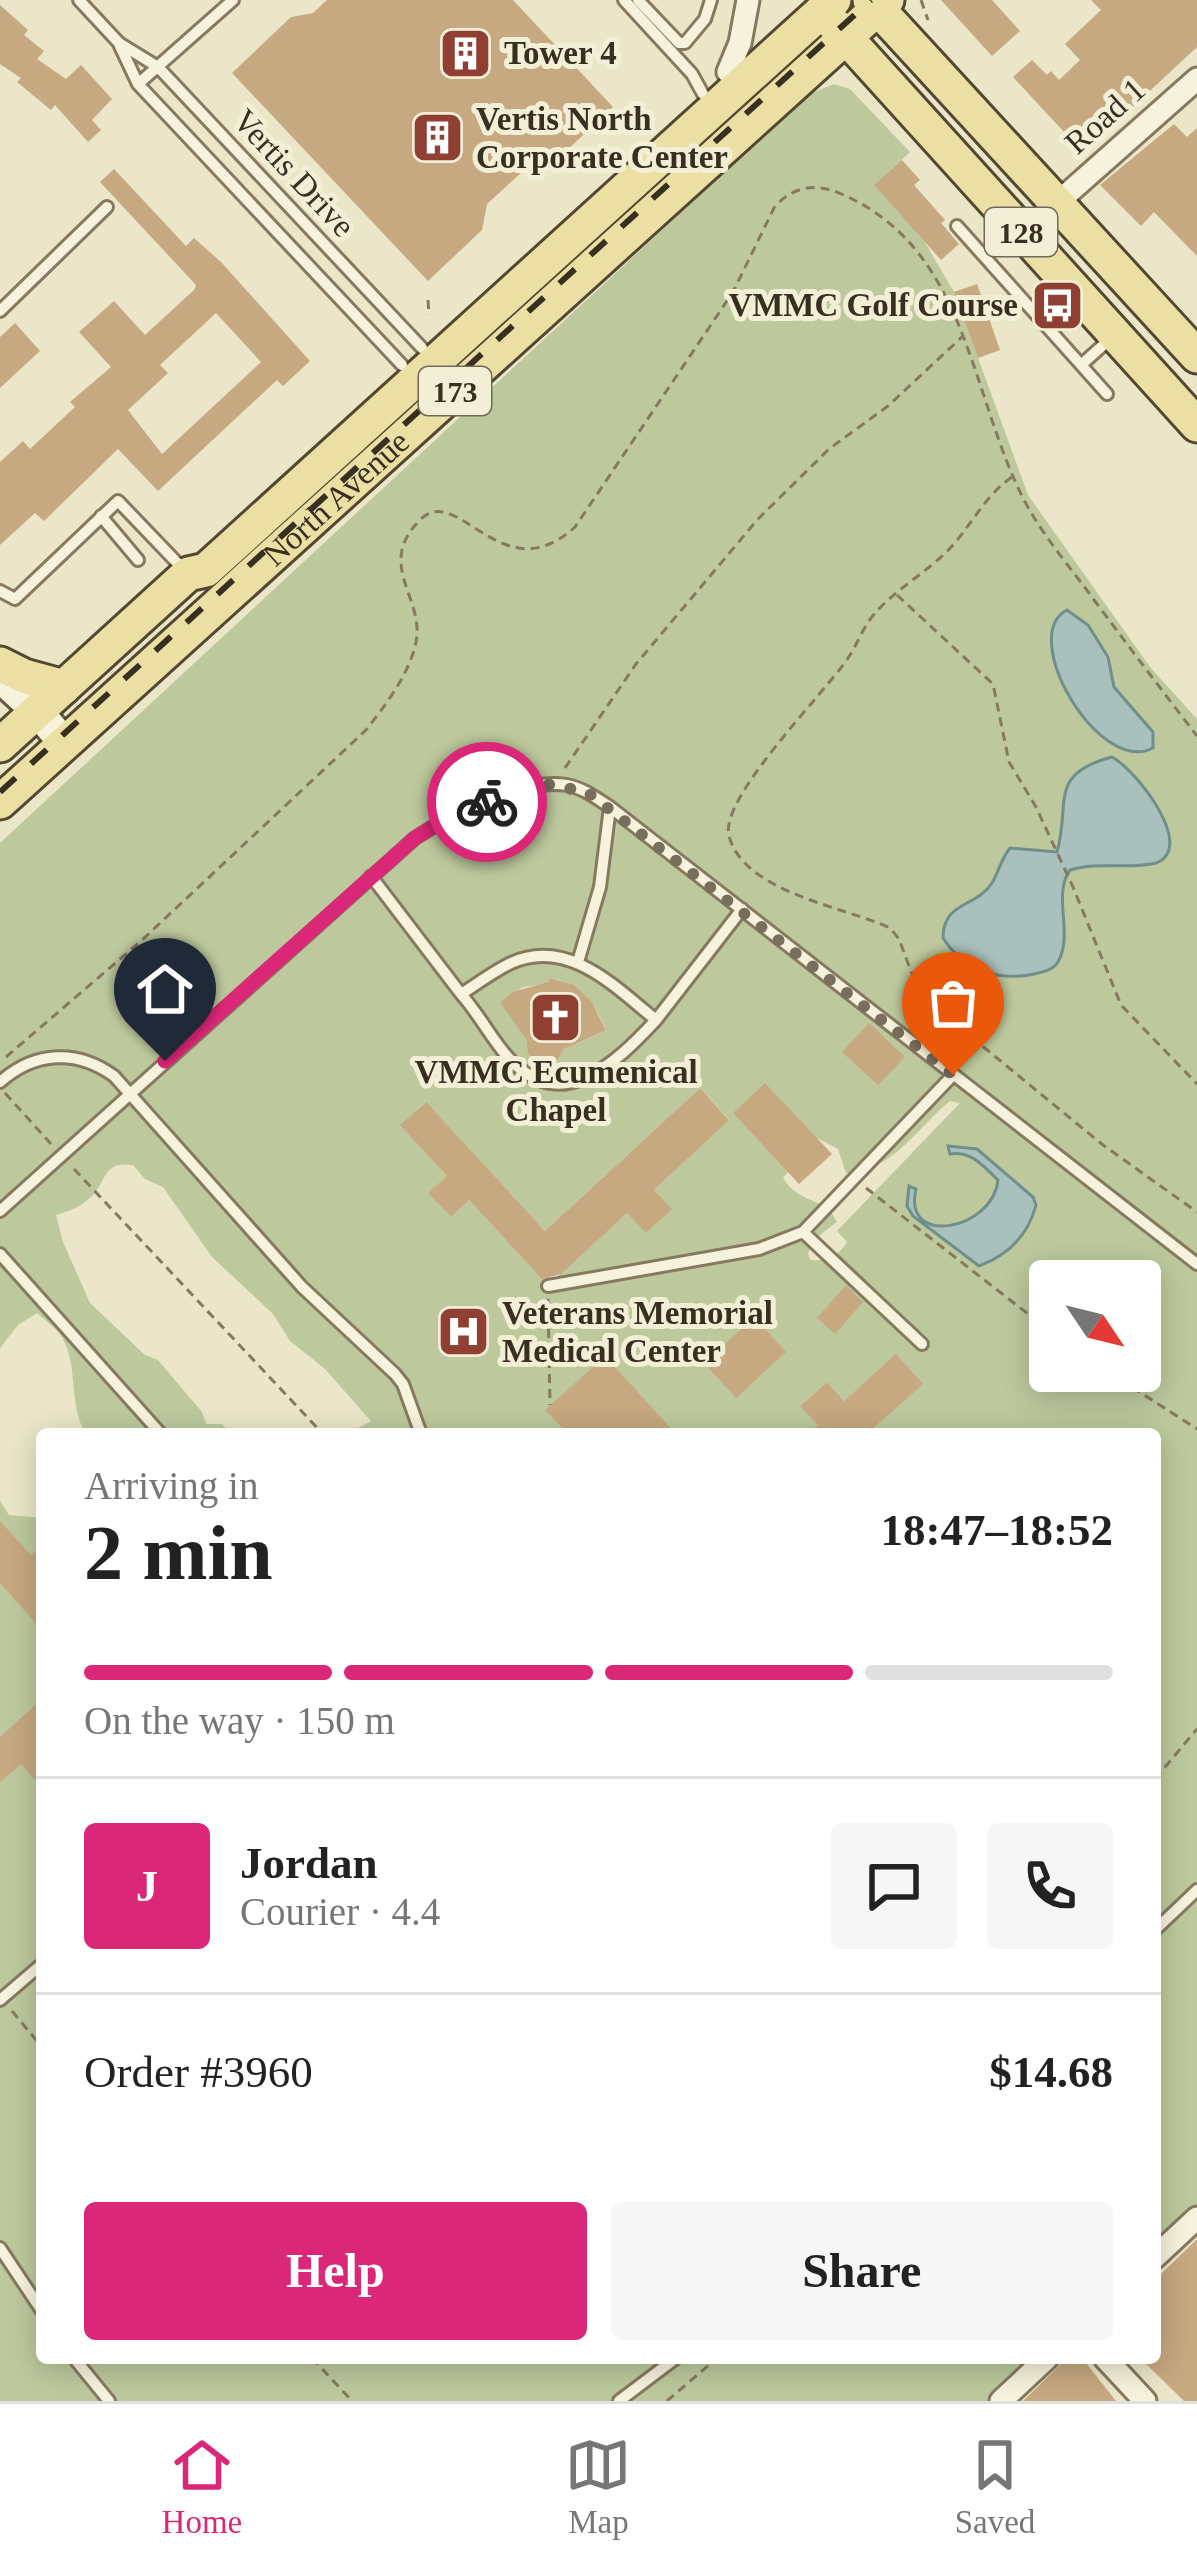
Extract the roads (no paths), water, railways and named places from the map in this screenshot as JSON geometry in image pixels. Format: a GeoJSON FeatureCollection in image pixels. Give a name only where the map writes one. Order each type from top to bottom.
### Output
{"type":"FeatureCollection","features":[{"type":"Feature","properties":{"kind":"main road","name":"North Avenue"},"geometry":{"type":"LineString","coordinates":[[640,165],[715,83],[819,3]]}},
{"type":"Feature","properties":{"kind":"main road","name":"North Avenue"},"geometry":{"type":"LineString","coordinates":[[188,574],[192,557],[425,344],[574,224],[819,3]]}},
{"type":"Feature","properties":{"kind":"main road","name":"128"},"geometry":{"type":"LineString","coordinates":[[819,3],[1197,425]]}},
{"type":"Feature","properties":{"kind":"main road","name":"North Avenue"},"geometry":{"type":"LineString","coordinates":[[0,802],[846,38],[878,3]]}},
{"type":"Feature","properties":{"kind":"main road","name":"128"},"geometry":{"type":"LineString","coordinates":[[878,3],[1197,356]]}},
{"type":"Feature","properties":{"kind":"main road","name":"North Avenue"},"geometry":{"type":"LineString","coordinates":[[2,741],[188,574],[206,570],[389,402],[425,344]]}},
{"type":"Feature","properties":{"kind":"main road"},"geometry":{"type":"LineString","coordinates":[[389,402],[425,344]]}},
{"type":"Feature","properties":{"kind":"main road"},"geometry":{"type":"LineString","coordinates":[[0,664],[64,687]]}},
{"type":"Feature","properties":{"kind":"main road"},"geometry":{"type":"LineString","coordinates":[[0,677],[38,710],[64,744]]}},
{"type":"Feature","properties":{"kind":"main road"},"geometry":{"type":"LineString","coordinates":[[2,741],[30,774]]}},
{"type":"Feature","properties":{"kind":"street"},"geometry":{"type":"LineString","coordinates":[[715,83],[740,43],[748,0]]}},
{"type":"Feature","properties":{"kind":"street","name":"Road 1"},"geometry":{"type":"LineString","coordinates":[[1057,203],[1197,79]]}},
{"type":"Feature","properties":{"kind":"street"},"geometry":{"type":"LineString","coordinates":[[1161,2251],[1197,2218]]}},
{"type":"Feature","properties":{"kind":"street"},"geometry":{"type":"LineString","coordinates":[[1000,2401],[1040,2364]]}},
{"type":"Feature","properties":{"kind":"street"},"geometry":{"type":"LineString","coordinates":[[1110,2364],[1144,2401]]}},
{"type":"Feature","properties":{"kind":"lane","name":"Vertis Drive"},"geometry":{"type":"LineString","coordinates":[[79,0],[118,43],[158,68],[425,344]]}},
{"type":"Feature","properties":{"kind":"lane"},"geometry":{"type":"LineString","coordinates":[[138,84],[233,0]]}},
{"type":"Feature","properties":{"kind":"lane"},"geometry":{"type":"LineString","coordinates":[[624,0],[692,74],[715,83]]}},
{"type":"Feature","properties":{"kind":"lane"},"geometry":{"type":"LineString","coordinates":[[638,0],[679,43],[685,43],[705,19],[711,0]]}},
{"type":"Feature","properties":{"kind":"lane","name":"Vertis Drive"},"geometry":{"type":"LineString","coordinates":[[118,43],[138,84],[425,344]]}},
{"type":"Feature","properties":{"kind":"lane"},"geometry":{"type":"LineString","coordinates":[[0,311],[107,207]]}},
{"type":"Feature","properties":{"kind":"lane"},"geometry":{"type":"LineString","coordinates":[[957,226],[1107,394]]}},
{"type":"Feature","properties":{"kind":"lane"},"geometry":{"type":"LineString","coordinates":[[1082,365],[1114,334]]}},
{"type":"Feature","properties":{"kind":"lane"},"geometry":{"type":"LineString","coordinates":[[0,591],[15,599],[114,503],[122,502],[188,574]]}},
{"type":"Feature","properties":{"kind":"lane"},"geometry":{"type":"LineString","coordinates":[[101,516],[138,560]]}},
{"type":"Feature","properties":{"kind":"lane"},"geometry":{"type":"LineString","coordinates":[[0,1211],[415,838],[448,817],[552,784],[587,792],[610,806],[1197,1264]]}},
{"type":"Feature","properties":{"kind":"lane"},"geometry":{"type":"LineString","coordinates":[[578,962],[599,887],[610,806]]}},
{"type":"Feature","properties":{"kind":"lane"},"geometry":{"type":"LineString","coordinates":[[370,876],[523,1071],[557,1083],[592,1077],[656,1020],[742,909]]}},
{"type":"Feature","properties":{"kind":"lane"},"geometry":{"type":"LineString","coordinates":[[461,994],[524,959],[553,956],[578,962],[656,1020]]}},
{"type":"Feature","properties":{"kind":"lane"},"geometry":{"type":"LineString","coordinates":[[0,1085],[14,1070],[48,1056],[71,1056],[105,1070],[130,1092],[302,1287],[395,1374],[419,1428]]}},
{"type":"Feature","properties":{"kind":"lane"},"geometry":{"type":"LineString","coordinates":[[0,1065],[14,1070]]}},
{"type":"Feature","properties":{"kind":"lane"},"geometry":{"type":"LineString","coordinates":[[548,1286],[759,1249],[803,1232],[953,1075]]}},
{"type":"Feature","properties":{"kind":"lane"},"geometry":{"type":"LineString","coordinates":[[803,1232],[922,1344]]}},
{"type":"Feature","properties":{"kind":"lane"},"geometry":{"type":"LineString","coordinates":[[0,1254],[152,1428]]}},
{"type":"Feature","properties":{"kind":"lane"},"geometry":{"type":"LineString","coordinates":[[1161,1924],[1197,1890]]}},
{"type":"Feature","properties":{"kind":"lane"},"geometry":{"type":"LineString","coordinates":[[1,1999],[36,1969]]}},
{"type":"Feature","properties":{"kind":"lane"},"geometry":{"type":"LineString","coordinates":[[0,2248],[36,2302]]}},
{"type":"Feature","properties":{"kind":"lane"},"geometry":{"type":"LineString","coordinates":[[79,2364],[109,2401]]}},
{"type":"Feature","properties":{"kind":"lane"},"geometry":{"type":"LineString","coordinates":[[619,2401],[668,2364]]}},
{"type":"Feature","properties":{"kind":"water"},"geometry":{"type":"Polygon","coordinates":[[[1067,610],[1088,625],[1108,657],[1114,687],[1153,732],[1153,748],[1132,751],[1110,742],[1071,699],[1052,646],[1054,625],[1067,610]]]}},
{"type":"Feature","properties":{"kind":"water"},"geometry":{"type":"Polygon","coordinates":[[[1112,757],[1135,777],[1158,809],[1170,842],[1167,854],[1145,865],[1070,870],[1063,891],[1062,951],[1051,969],[1007,976],[983,971],[961,958],[943,938],[948,917],[985,891],[1010,848],[1057,852],[1070,782],[1078,772],[1112,757]]]}},
{"type":"Feature","properties":{"kind":"water"},"geometry":{"type":"Polygon","coordinates":[[[948,1146],[977,1149],[1033,1197],[1036,1205],[1015,1243],[979,1266],[913,1216],[907,1206],[909,1186],[916,1189],[915,1208],[922,1220],[950,1225],[981,1211],[992,1197],[998,1180],[971,1157],[950,1154],[948,1146]]]}},
{"type":"Feature","properties":{"kind":"railway"},"geometry":{"type":"LineString","coordinates":[[0,792],[871,0]]}},
{"type":"Feature","properties":{"kind":"place","name":"Tower 4"},"geometry":{"type":"Point","coordinates":[465,53]}},
{"type":"Feature","properties":{"kind":"place","name":"Vertis North Corporate Center"},"geometry":{"type":"Point","coordinates":[437,138]}},
{"type":"Feature","properties":{"kind":"place","name":"VMMC Golf Course"},"geometry":{"type":"Point","coordinates":[1057,305]}},
{"type":"Feature","properties":{"kind":"place","name":"VMMC Ecumenical Chapel"},"geometry":{"type":"Point","coordinates":[556,1018]}},
{"type":"Feature","properties":{"kind":"place","name":"Veterans Memorial Medical Center"},"geometry":{"type":"Point","coordinates":[463,1332]}}]}
